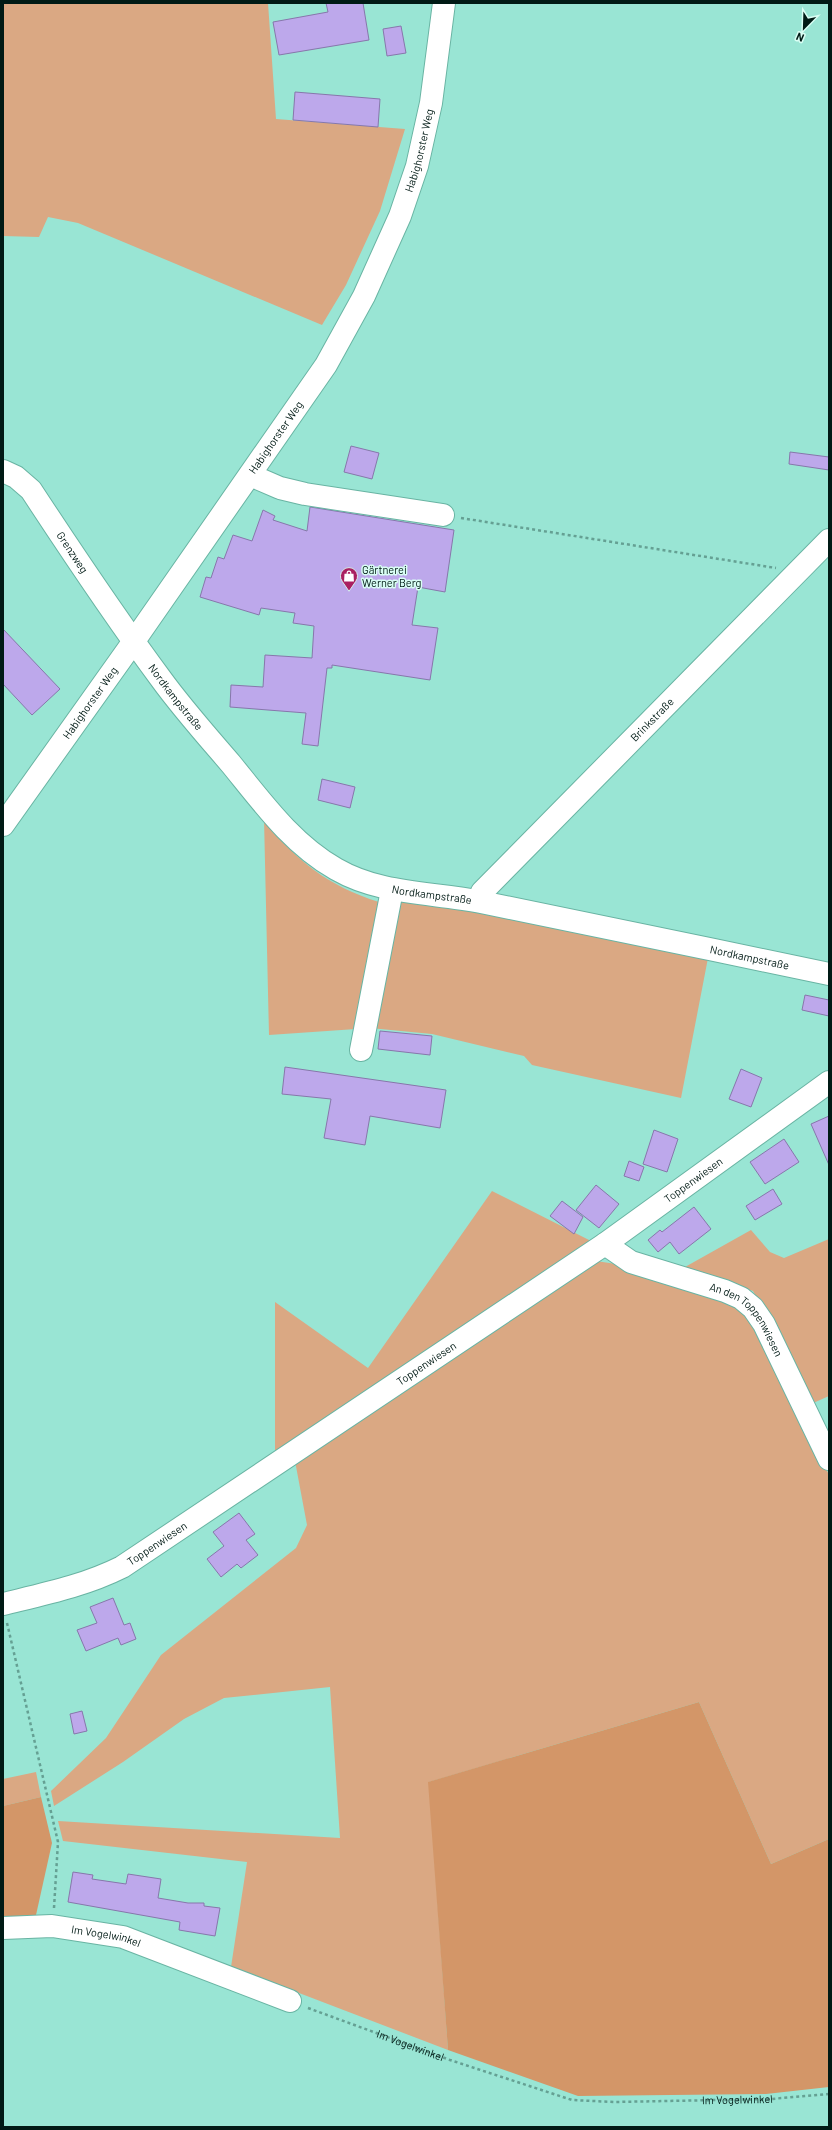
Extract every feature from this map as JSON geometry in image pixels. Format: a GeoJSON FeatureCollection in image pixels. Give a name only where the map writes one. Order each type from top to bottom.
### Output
{"type":"FeatureCollection","features":[{"type":"Feature","properties":{"kind":"street","name":"Habighorster Weg"},"geometry":{"type":"LineString","coordinates":[[3,825],[134,641],[326,365],[364,296],[400,216],[417,166],[431,103],[444,3]]}},
{"type":"Feature","properties":{"kind":"street","name":"Grenzweg"},"geometry":{"type":"LineString","coordinates":[[3,471],[16,477],[31,490],[95,589],[134,641]]}},
{"type":"Feature","properties":{"kind":"street"},"geometry":{"type":"LineString","coordinates":[[250,475],[280,488],[305,494],[443,516]]}},
{"type":"Feature","properties":{"kind":"street","name":"Brinkstraße"},"geometry":{"type":"LineString","coordinates":[[478,901],[482,892],[829,540]]}},
{"type":"Feature","properties":{"kind":"street","name":"Nordkampstraße"},"geometry":{"type":"LineString","coordinates":[[134,641],[162,681],[273,815],[307,850],[337,870],[364,882],[392,890],[478,901],[829,974]]}},
{"type":"Feature","properties":{"kind":"street"},"geometry":{"type":"LineString","coordinates":[[361,1050],[392,890]]}},
{"type":"Feature","properties":{"kind":"street","name":"Toppenwiesen"},"geometry":{"type":"LineString","coordinates":[[5,1612],[99,1578],[122,1567],[605,1244],[829,1082]]}},
{"type":"Feature","properties":{"kind":"street","name":"An den Toppenwiesen"},"geometry":{"type":"LineString","coordinates":[[605,1244],[631,1262],[725,1291],[740,1298],[753,1308],[764,1324],[829,1459]]}},
{"type":"Feature","properties":{"kind":"street","name":"Im Vogelwinkel"},"geometry":{"type":"LineString","coordinates":[[3,1928],[52,1926],[123,1937],[290,2001]]}},
{"type":"Feature","properties":{"kind":"path"},"geometry":{"type":"LineString","coordinates":[[443,516],[798,571]]}},
{"type":"Feature","properties":{"kind":"path"},"geometry":{"type":"LineString","coordinates":[[5,1612],[58,1842],[52,1926]]}},
{"type":"Feature","properties":{"kind":"path","name":"Im Vogelwinkel"},"geometry":{"type":"LineString","coordinates":[[290,2001],[450,2060],[572,2100],[614,2102],[755,2099],[829,2094]]}},
{"type":"Feature","properties":{"kind":"shaded area"},"geometry":{"type":"Polygon","coordinates":[[[3,3],[268,3],[276,119],[405,129],[380,211],[346,285],[322,325],[78,223],[48,217],[39,237],[3,236],[3,3]]]}},
{"type":"Feature","properties":{"kind":"shaded area"},"geometry":{"type":"Polygon","coordinates":[[[264,819],[288,847],[314,870],[344,888],[379,902],[356,1029],[269,1035],[264,819]]]}},
{"type":"Feature","properties":{"kind":"shaded area"},"geometry":{"type":"Polygon","coordinates":[[[403,898],[708,958],[681,1098],[532,1065],[524,1056],[432,1034],[370,1028],[396,908],[403,898]]]}},
{"type":"Feature","properties":{"kind":"shaded area"},"geometry":{"type":"Polygon","coordinates":[[[492,1191],[591,1241],[275,1458],[275,1302],[368,1368],[492,1191]]]}},
{"type":"Feature","properties":{"kind":"shaded area"},"geometry":{"type":"Polygon","coordinates":[[[751,1230],[770,1252],[784,1258],[829,1239],[829,1396],[811,1404],[753,1291],[685,1267],[751,1230]]]}},
{"type":"Feature","properties":{"kind":"shaded area"},"geometry":{"type":"Polygon","coordinates":[[[596,1261],[616,1264],[744,1309],[762,1338],[829,1475],[829,1839],[771,1864],[699,1702],[429,1782],[448,2050],[231,1967],[247,1862],[63,1841],[58,1821],[340,1838],[330,1687],[224,1698],[184,1719],[123,1762],[54,1806],[51,1791],[106,1738],[161,1655],[296,1548],[307,1525],[295,1461],[596,1261]]]}},
{"type":"Feature","properties":{"kind":"shaded area"},"geometry":{"type":"Polygon","coordinates":[[[699,1702],[771,1864],[829,1839],[829,2087],[766,2094],[578,2096],[448,2050],[428,1782],[699,1702]]]}},
{"type":"Feature","properties":{"kind":"shaded area"},"geometry":{"type":"Polygon","coordinates":[[[36,1772],[41,1797],[3,1806],[3,1779],[36,1772]]]}},
{"type":"Feature","properties":{"kind":"shaded area"},"geometry":{"type":"Polygon","coordinates":[[[41,1797],[52,1843],[36,1915],[3,1917],[3,1806],[41,1797]]]}},
{"type":"Feature","properties":{"kind":"building"},"geometry":{"type":"Polygon","coordinates":[[[326,3],[363,3],[369,40],[279,55],[273,22],[328,12],[326,3]]]}},
{"type":"Feature","properties":{"kind":"building"},"geometry":{"type":"Polygon","coordinates":[[[401,26],[406,53],[387,56],[383,29],[401,26]]]}},
{"type":"Feature","properties":{"kind":"building"},"geometry":{"type":"Polygon","coordinates":[[[295,92],[380,99],[378,127],[293,120],[295,92]]]}},
{"type":"Feature","properties":{"kind":"building"},"geometry":{"type":"Polygon","coordinates":[[[351,446],[379,453],[372,479],[344,472],[351,446]]]}},
{"type":"Feature","properties":{"kind":"building"},"geometry":{"type":"Polygon","coordinates":[[[790,452],[829,457],[829,470],[789,464],[790,452]]]}},
{"type":"Feature","properties":{"kind":"building"},"geometry":{"type":"Polygon","coordinates":[[[310,507],[454,530],[445,592],[418,587],[412,625],[438,628],[430,680],[332,665],[332,668],[327,668],[318,746],[302,744],[306,713],[230,707],[231,685],[263,687],[265,655],[312,658],[314,626],[293,623],[295,613],[261,608],[259,615],[200,597],[206,577],[211,578],[218,557],[224,559],[233,535],[252,541],[263,510],[275,516],[273,520],[307,531],[310,507]]]}},
{"type":"Feature","properties":{"kind":"building"},"geometry":{"type":"Polygon","coordinates":[[[3,629],[60,689],[32,715],[3,684],[3,629]]]}},
{"type":"Feature","properties":{"kind":"building"},"geometry":{"type":"Polygon","coordinates":[[[322,779],[355,787],[350,808],[318,800],[322,779]]]}},
{"type":"Feature","properties":{"kind":"building"},"geometry":{"type":"Polygon","coordinates":[[[805,995],[829,1000],[829,1016],[802,1010],[805,995]]]}},
{"type":"Feature","properties":{"kind":"building"},"geometry":{"type":"Polygon","coordinates":[[[380,1031],[432,1036],[430,1055],[378,1049],[380,1031]]]}},
{"type":"Feature","properties":{"kind":"building"},"geometry":{"type":"Polygon","coordinates":[[[285,1067],[446,1090],[440,1128],[370,1116],[365,1145],[324,1138],[331,1099],[282,1094],[285,1067]]]}},
{"type":"Feature","properties":{"kind":"building"},"geometry":{"type":"Polygon","coordinates":[[[741,1069],[762,1078],[751,1107],[729,1099],[741,1069]]]}},
{"type":"Feature","properties":{"kind":"building"},"geometry":{"type":"Polygon","coordinates":[[[829,1116],[829,1165],[811,1124],[829,1116]]]}},
{"type":"Feature","properties":{"kind":"building"},"geometry":{"type":"Polygon","coordinates":[[[654,1130],[678,1139],[667,1172],[643,1164],[654,1130]]]}},
{"type":"Feature","properties":{"kind":"building"},"geometry":{"type":"Polygon","coordinates":[[[784,1139],[799,1162],[765,1184],[750,1162],[784,1139]]]}},
{"type":"Feature","properties":{"kind":"building"},"geometry":{"type":"Polygon","coordinates":[[[629,1161],[644,1167],[639,1181],[624,1176],[629,1161]]]}},
{"type":"Feature","properties":{"kind":"building"},"geometry":{"type":"Polygon","coordinates":[[[596,1185],[619,1204],[599,1228],[576,1210],[596,1185]]]}},
{"type":"Feature","properties":{"kind":"building"},"geometry":{"type":"Polygon","coordinates":[[[773,1189],[782,1204],[755,1220],[746,1206],[773,1189]]]}},
{"type":"Feature","properties":{"kind":"building"},"geometry":{"type":"Polygon","coordinates":[[[562,1201],[583,1217],[574,1234],[550,1216],[562,1201]]]}},
{"type":"Feature","properties":{"kind":"building"},"geometry":{"type":"Polygon","coordinates":[[[694,1207],[711,1229],[679,1254],[670,1242],[658,1252],[648,1240],[660,1230],[662,1232],[694,1207]]]}},
{"type":"Feature","properties":{"kind":"building"},"geometry":{"type":"Polygon","coordinates":[[[239,1513],[255,1534],[246,1540],[258,1555],[241,1568],[237,1564],[221,1577],[207,1559],[224,1546],[213,1532],[239,1513]]]}},
{"type":"Feature","properties":{"kind":"building"},"geometry":{"type":"Polygon","coordinates":[[[113,1598],[124,1625],[130,1623],[136,1639],[121,1645],[118,1638],[86,1651],[77,1630],[97,1623],[90,1607],[113,1598]]]}},
{"type":"Feature","properties":{"kind":"building"},"geometry":{"type":"Polygon","coordinates":[[[82,1711],[87,1731],[74,1734],[70,1714],[82,1711]]]}},
{"type":"Feature","properties":{"kind":"building"},"geometry":{"type":"Polygon","coordinates":[[[73,1872],[93,1875],[92,1879],[126,1884],[128,1874],[161,1879],[158,1898],[188,1903],[204,1903],[204,1906],[220,1908],[215,1936],[179,1930],[180,1922],[68,1902],[73,1872]]]}},
{"type":"Feature","properties":{"kind":"place","name":"Gärtnerei Werner Berg"},"geometry":{"type":"Point","coordinates":[349,591]}}]}
